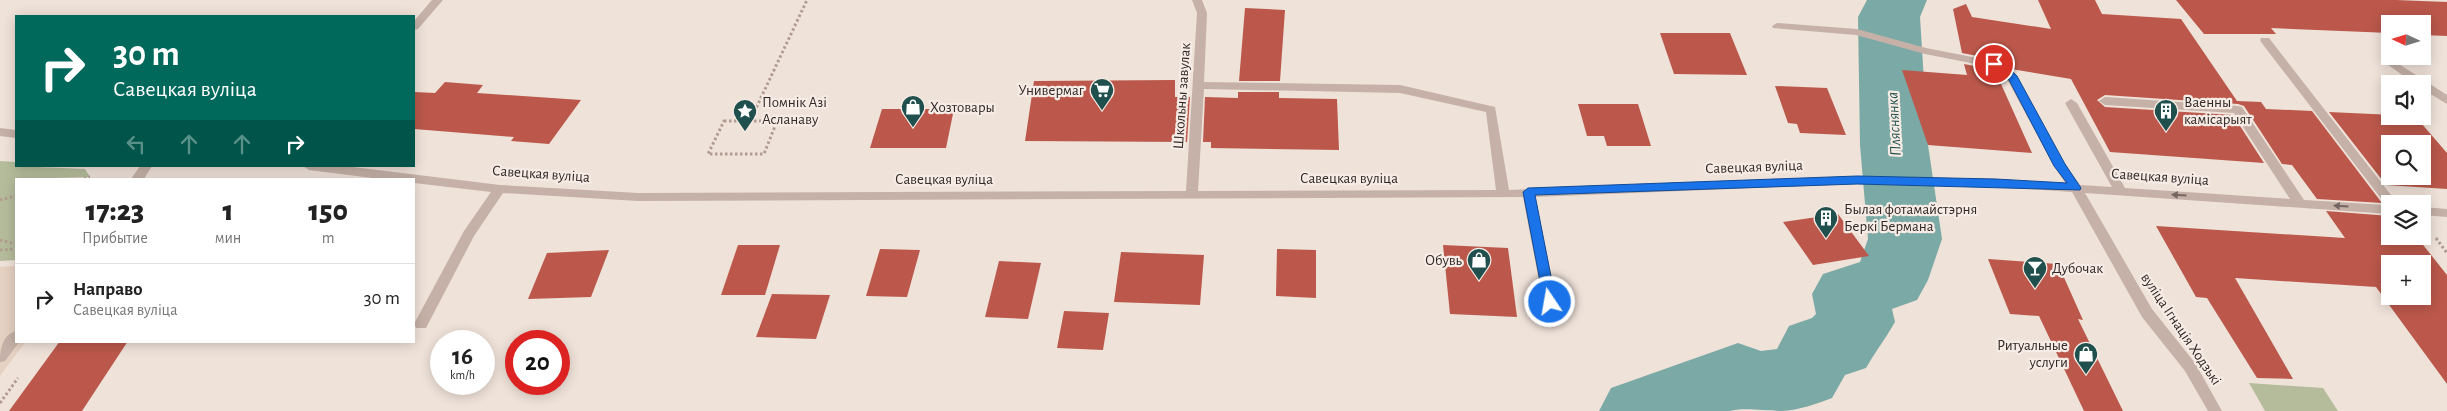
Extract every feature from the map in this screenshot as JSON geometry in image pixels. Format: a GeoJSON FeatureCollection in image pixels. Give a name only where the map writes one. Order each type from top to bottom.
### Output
{"type":"FeatureCollection","features":[{"type":"Feature","properties":{"kind":"street"},"geometry":{"type":"LineString","coordinates":[[415,26],[438,0]]}},
{"type":"Feature","properties":{"kind":"street","name":"Школьны завулак"},"geometry":{"type":"LineString","coordinates":[[1192,194],[1202,13],[1197,0]]}},
{"type":"Feature","properties":{"kind":"street","name":"вуліца Ігнація Ходзькі"},"geometry":{"type":"LineString","coordinates":[[1777,26],[1856,32],[1925,51],[1994,64],[2006,70],[2013,79],[2060,166],[2076,188],[2147,313],[2190,367],[2215,411]]}},
{"type":"Feature","properties":{"kind":"street"},"geometry":{"type":"LineString","coordinates":[[2265,40],[2385,195]]}},
{"type":"Feature","properties":{"kind":"street"},"geometry":{"type":"LineString","coordinates":[[2395,65],[2447,100]]}},
{"type":"Feature","properties":{"kind":"street"},"geometry":{"type":"LineString","coordinates":[[1199,85],[1400,89],[1491,110],[1503,194]]}},
{"type":"Feature","properties":{"kind":"street"},"geometry":{"type":"LineString","coordinates":[[2104,101],[2238,110],[2300,204]]}},
{"type":"Feature","properties":{"kind":"street"},"geometry":{"type":"LineString","coordinates":[[2071,103],[2120,190]]}},
{"type":"Feature","properties":{"kind":"street"},"geometry":{"type":"LineString","coordinates":[[0,132],[15,134]]}},
{"type":"Feature","properties":{"kind":"street"},"geometry":{"type":"LineString","coordinates":[[137,178],[145,167]]}},
{"type":"Feature","properties":{"kind":"street","name":"Савецкая вуліца"},"geometry":{"type":"LineString","coordinates":[[317,167],[409,178]]}},
{"type":"Feature","properties":{"kind":"street","name":"Савецкая вуліца"},"geometry":{"type":"LineString","coordinates":[[415,179],[500,189],[638,197],[1503,194],[1857,180],[1930,181],[2120,190],[2381,209]]}},
{"type":"Feature","properties":{"kind":"street"},"geometry":{"type":"LineString","coordinates":[[421,324],[469,234],[500,189]]}},
{"type":"Feature","properties":{"kind":"street"},"geometry":{"type":"LineString","coordinates":[[1528,192],[1550,302]]}},
{"type":"Feature","properties":{"kind":"street"},"geometry":{"type":"LineString","coordinates":[[2431,212],[2447,213]]}},
{"type":"Feature","properties":{"kind":"street"},"geometry":{"type":"LineString","coordinates":[[0,357],[15,337]]}},
{"type":"Feature","properties":{"kind":"path"},"geometry":{"type":"LineString","coordinates":[[750,121],[807,0]]}},
{"type":"Feature","properties":{"kind":"path"},"geometry":{"type":"LineString","coordinates":[[724,121],[750,121],[777,121],[764,154],[708,154],[724,121]]}},
{"type":"Feature","properties":{"kind":"path"},"geometry":{"type":"LineString","coordinates":[[0,200],[15,196]]}},
{"type":"Feature","properties":{"kind":"path"},"geometry":{"type":"LineString","coordinates":[[2432,231],[2447,253]]}},
{"type":"Feature","properties":{"kind":"path"},"geometry":{"type":"LineString","coordinates":[[0,240],[15,244]]}},
{"type":"Feature","properties":{"kind":"path"},"geometry":{"type":"LineString","coordinates":[[0,250],[15,249]]}},
{"type":"Feature","properties":{"kind":"green space"},"geometry":{"type":"Polygon","coordinates":[[[0,161],[15,162],[15,167],[85,169],[90,177],[15,178],[15,260],[0,261],[0,161]]]}},
{"type":"Feature","properties":{"kind":"green space"},"geometry":{"type":"Polygon","coordinates":[[[2249,383],[2323,388],[2338,411],[2265,411],[2249,383]]]}},
{"type":"Feature","properties":{"kind":"shaded area"},"geometry":{"type":"Polygon","coordinates":[[[15,266],[15,343],[25,343],[0,376],[0,267],[15,266]]]}},
{"type":"Feature","properties":{"kind":"building"},"geometry":{"type":"Polygon","coordinates":[[[2038,0],[2095,0],[2102,14],[2181,19],[2237,101],[2261,102],[2266,109],[2312,111],[2381,203],[2317,199],[2292,165],[2282,164],[2244,106],[2238,104],[2105,95],[2097,100],[2105,107],[2233,115],[2264,163],[2110,152],[2071,79],[2011,69],[1998,60],[1962,53],[1953,9],[1966,4],[1972,17],[2051,29],[2038,0]]]}},
{"type":"Feature","properties":{"kind":"building"},"geometry":{"type":"Polygon","coordinates":[[[2176,0],[2396,0],[2447,2],[2447,36],[2431,35],[2431,15],[2381,15],[2381,33],[2271,28],[2276,34],[2204,34],[2176,0]]]}},
{"type":"Feature","properties":{"kind":"building"},"geometry":{"type":"Polygon","coordinates":[[[1245,8],[1285,10],[1280,81],[1239,81],[1245,8]]]}},
{"type":"Feature","properties":{"kind":"building"},"geometry":{"type":"Polygon","coordinates":[[[1660,33],[1730,33],[1747,75],[1674,74],[1660,33]]]}},
{"type":"Feature","properties":{"kind":"building"},"geometry":{"type":"Polygon","coordinates":[[[1964,64],[1990,69],[1997,75],[2032,153],[1928,145],[1902,70],[1967,75],[1964,64]]]}},
{"type":"Feature","properties":{"kind":"building","name":"Универмаг"},"geometry":{"type":"Polygon","coordinates":[[[1175,80],[1175,97],[1190,97],[1187,142],[1025,141],[1034,81],[1175,80]]]}},
{"type":"Feature","properties":{"kind":"building"},"geometry":{"type":"Polygon","coordinates":[[[445,82],[483,85],[477,93],[581,100],[549,144],[511,141],[514,137],[415,129],[415,92],[435,93],[445,82]]]}},
{"type":"Feature","properties":{"kind":"building"},"geometry":{"type":"Polygon","coordinates":[[[1775,86],[1827,88],[1846,135],[1800,133],[1797,124],[1788,123],[1775,86]]]}},
{"type":"Feature","properties":{"kind":"building"},"geometry":{"type":"Polygon","coordinates":[[[1238,92],[1279,92],[1279,98],[1337,99],[1339,150],[1211,148],[1211,142],[1203,142],[1205,97],[1238,98],[1238,92]]]}},
{"type":"Feature","properties":{"kind":"building"},"geometry":{"type":"Polygon","coordinates":[[[1578,104],[1638,104],[1651,146],[1607,146],[1604,136],[1587,136],[1578,104]]]}},
{"type":"Feature","properties":{"kind":"building","name":"Хозтовары"},"geometry":{"type":"Polygon","coordinates":[[[882,109],[954,109],[946,148],[870,148],[882,109]]]}},
{"type":"Feature","properties":{"kind":"building"},"geometry":{"type":"Polygon","coordinates":[[[2329,112],[2381,114],[2381,125],[2423,125],[2447,153],[2447,189],[2386,185],[2431,185],[2431,135],[2381,135],[2381,179],[2329,112]]]}},
{"type":"Feature","properties":{"kind":"building"},"geometry":{"type":"Polygon","coordinates":[[[2326,211],[2381,215],[2381,245],[2423,245],[2447,275],[2447,384],[2389,305],[2431,305],[2431,255],[2381,255],[2381,294],[2376,287],[2235,278],[2293,379],[2257,378],[2207,298],[2196,297],[2156,226],[2345,238],[2326,211]]]}},
{"type":"Feature","properties":{"kind":"building","name":"Былая фотамайстэрня Беркі Бермана"},"geometry":{"type":"Polygon","coordinates":[[[1838,214],[1869,256],[1813,265],[1783,222],[1838,214]]]}},
{"type":"Feature","properties":{"kind":"building"},"geometry":{"type":"Polygon","coordinates":[[[738,245],[780,245],[765,295],[721,295],[738,245]]]}},
{"type":"Feature","properties":{"kind":"building","name":"Обувь"},"geometry":{"type":"Polygon","coordinates":[[[1443,245],[1508,248],[1517,317],[1450,314],[1443,245]]]}},
{"type":"Feature","properties":{"kind":"building"},"geometry":{"type":"Polygon","coordinates":[[[880,249],[920,250],[907,297],[866,296],[880,249]]]}},
{"type":"Feature","properties":{"kind":"building"},"geometry":{"type":"Polygon","coordinates":[[[1277,249],[1316,250],[1316,298],[1276,296],[1277,249]]]}},
{"type":"Feature","properties":{"kind":"building"},"geometry":{"type":"Polygon","coordinates":[[[609,250],[591,297],[528,299],[547,253],[609,250]]]}},
{"type":"Feature","properties":{"kind":"building"},"geometry":{"type":"Polygon","coordinates":[[[1121,252],[1204,255],[1200,305],[1114,302],[1121,252]]]}},
{"type":"Feature","properties":{"kind":"building"},"geometry":{"type":"Polygon","coordinates":[[[1988,259],[2058,264],[2083,320],[2078,319],[2123,411],[2084,411],[2039,316],[2010,314],[1988,259]]]}},
{"type":"Feature","properties":{"kind":"building"},"geometry":{"type":"Polygon","coordinates":[[[999,261],[1041,263],[1028,319],[985,317],[999,261]]]}},
{"type":"Feature","properties":{"kind":"building"},"geometry":{"type":"Polygon","coordinates":[[[772,294],[830,295],[816,339],[756,337],[772,294]]]}},
{"type":"Feature","properties":{"kind":"building"},"geometry":{"type":"Polygon","coordinates":[[[1064,311],[1109,313],[1103,350],[1057,348],[1064,311]]]}},
{"type":"Feature","properties":{"kind":"building"},"geometry":{"type":"Polygon","coordinates":[[[59,343],[127,343],[82,411],[9,411],[59,343]]]}},
{"type":"Feature","properties":{"kind":"waterway","name":"Пляснянка"},"geometry":{"type":"LineString","coordinates":[[1640,411],[1738,375],[1761,383],[1804,376],[1817,347],[1838,347],[1841,337],[1856,322],[1850,294],[1890,280],[1905,239],[1894,145],[1889,17],[1897,0]]}},
{"type":"Feature","properties":{"kind":"place","name":"Универмаг"},"geometry":{"type":"Point","coordinates":[1102,111]}},
{"type":"Feature","properties":{"kind":"place","name":"Хозтовары"},"geometry":{"type":"Point","coordinates":[913,128]}},
{"type":"Feature","properties":{"kind":"place","name":"Помнік Азі Асланаву"},"geometry":{"type":"Point","coordinates":[745,132]}},
{"type":"Feature","properties":{"kind":"place","name":"Ваенны камісарыят"},"geometry":{"type":"Point","coordinates":[2166,132]}},
{"type":"Feature","properties":{"kind":"place","name":"Былая фотамайстэрня Беркі Бермана"},"geometry":{"type":"Point","coordinates":[1826,239]}},
{"type":"Feature","properties":{"kind":"place","name":"Обувь"},"geometry":{"type":"Point","coordinates":[1479,281]}},
{"type":"Feature","properties":{"kind":"place","name":"Дубочак"},"geometry":{"type":"Point","coordinates":[2035,289]}},
{"type":"Feature","properties":{"kind":"place","name":"Ритуальные услуги"},"geometry":{"type":"Point","coordinates":[2086,375]}},
{"type":"Feature","properties":{"kind":"route"},"geometry":{"type":"LineString","coordinates":[[1550,302],[1528,192],[1857,180],[1996,183],[2076,188],[2060,166],[2013,79],[2006,70],[1994,64]]}}]}
